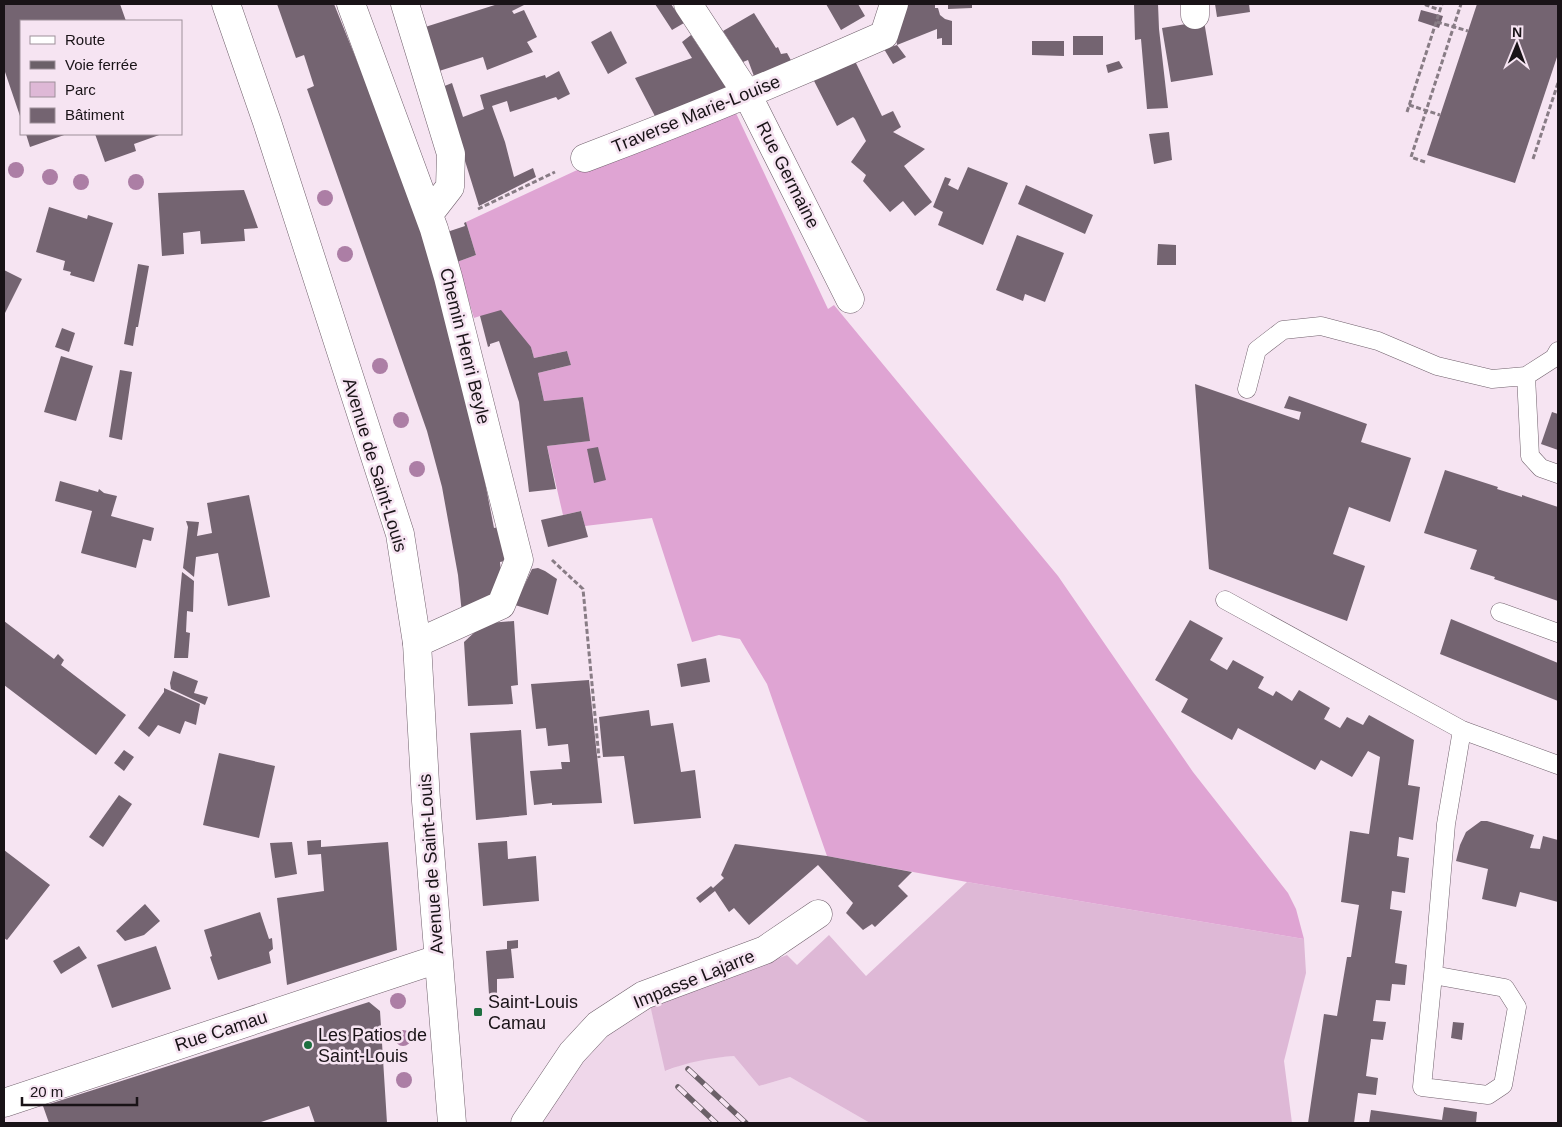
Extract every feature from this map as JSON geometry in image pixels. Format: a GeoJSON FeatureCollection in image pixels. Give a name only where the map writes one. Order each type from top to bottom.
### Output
{"type":"FeatureCollection","features":[{"type":"Feature","properties":{"kind":"street","name":"Avenue de Saint-Louis"},"geometry":{"type":"LineString","coordinates":[[226,4],[267,122],[400,534],[416,643],[426,801],[452,1123]]}},
{"type":"Feature","properties":{"kind":"street","name":"Chemin Henri Beyle"},"geometry":{"type":"LineString","coordinates":[[351,4],[429,214],[448,277],[519,560],[501,605],[416,643]]}},
{"type":"Feature","properties":{"kind":"street"},"geometry":{"type":"LineString","coordinates":[[405,4],[451,154],[450,187],[429,214]]}},
{"type":"Feature","properties":{"kind":"street","name":"Rue Germaine"},"geometry":{"type":"LineString","coordinates":[[688,4],[747,94],[850,299]]}},
{"type":"Feature","properties":{"kind":"street","name":"Traverse Marie-Louise"},"geometry":{"type":"LineString","coordinates":[[585,158],[747,94],[884,35],[894,4]]}},
{"type":"Feature","properties":{"kind":"street","name":"Impasse Lajarre"},"geometry":{"type":"LineString","coordinates":[[525,1123],[572,1053],[598,1025],[644,995],[765,950],[818,914]]}},
{"type":"Feature","properties":{"kind":"street","name":"Rue Camau"},"geometry":{"type":"LineString","coordinates":[[4,1103],[438,959]]}},
{"type":"Feature","properties":{"kind":"lane"},"geometry":{"type":"LineString","coordinates":[[1247,389],[1257,350],[1283,330],[1321,326],[1378,341],[1437,366],[1492,379],[1526,376],[1554,358],[1558,351]]}},
{"type":"Feature","properties":{"kind":"lane"},"geometry":{"type":"LineString","coordinates":[[1526,376],[1530,456],[1541,468],[1558,474]]}},
{"type":"Feature","properties":{"kind":"lane"},"geometry":{"type":"LineString","coordinates":[[1225,600],[1462,730],[1558,765]]}},
{"type":"Feature","properties":{"kind":"lane"},"geometry":{"type":"LineString","coordinates":[[1500,612],[1558,634]]}},
{"type":"Feature","properties":{"kind":"lane"},"geometry":{"type":"LineString","coordinates":[[1433,975],[1505,988],[1517,1008],[1503,1086],[1488,1095],[1422,1087],[1446,824],[1462,730]]}},
{"type":"Feature","properties":{"kind":"path"},"geometry":{"type":"LineString","coordinates":[[1426,4],[1440,10]]}},
{"type":"Feature","properties":{"kind":"path"},"geometry":{"type":"LineString","coordinates":[[1407,112],[1442,4]]}},
{"type":"Feature","properties":{"kind":"path"},"geometry":{"type":"LineString","coordinates":[[1425,162],[1410,157],[1461,4]]}},
{"type":"Feature","properties":{"kind":"path"},"geometry":{"type":"LineString","coordinates":[[1437,22],[1468,31]]}},
{"type":"Feature","properties":{"kind":"path"},"geometry":{"type":"LineString","coordinates":[[1533,159],[1558,83]]}},
{"type":"Feature","properties":{"kind":"path"},"geometry":{"type":"LineString","coordinates":[[1409,105],[1440,115]]}},
{"type":"Feature","properties":{"kind":"path"},"geometry":{"type":"LineString","coordinates":[[479,208],[585,158]]}},
{"type":"Feature","properties":{"kind":"path"},"geometry":{"type":"LineString","coordinates":[[514,543],[540,549],[583,589],[599,758]]}},
{"type":"Feature","properties":{"kind":"shaded area"},"geometry":{"type":"Polygon","coordinates":[[[734,109],[828,309],[834,305],[1058,576],[1193,772],[1288,893],[1296,909],[1304,939],[967,882],[827,856],[767,684],[740,639],[719,635],[692,642],[652,518],[585,526],[581,511],[563,515],[547,446],[589,441],[583,397],[544,401],[538,373],[571,365],[567,351],[534,358],[531,347],[480,316],[474,318],[457,262],[476,255],[466,222],[575,171],[734,109]]]}},
{"type":"Feature","properties":{"kind":"shaded area"},"geometry":{"type":"Polygon","coordinates":[[[650,1005],[666,1071],[686,1063],[734,1056],[759,1086],[790,1077],[870,1123],[540,1123],[567,1076],[601,1038],[650,1005]]]}},
{"type":"Feature","properties":{"kind":"green space"},"geometry":{"type":"Polygon","coordinates":[[[967,882],[1304,939],[1306,973],[1284,1061],[1292,1123],[870,1123],[790,1077],[759,1086],[734,1056],[699,1061],[665,1071],[650,1005],[787,955],[797,965],[829,935],[866,976],[967,882]]]}},
{"type":"Feature","properties":{"kind":"building"},"geometry":{"type":"Polygon","coordinates":[[[4,4],[120,4],[126,20],[20,20],[20,116],[4,69],[4,4]]]}},
{"type":"Feature","properties":{"kind":"building"},"geometry":{"type":"Polygon","coordinates":[[[277,4],[334,4],[429,240],[494,528],[502,526],[505,561],[500,562],[502,587],[462,614],[458,575],[442,487],[427,431],[307,89],[314,86],[304,55],[296,58],[277,4]]]}},
{"type":"Feature","properties":{"kind":"building"},"geometry":{"type":"Polygon","coordinates":[[[498,4],[526,4],[512,11],[514,14],[524,10],[537,37],[527,42],[533,52],[487,70],[483,57],[436,72],[422,28],[498,4]]]}},
{"type":"Feature","properties":{"kind":"building"},"geometry":{"type":"Polygon","coordinates":[[[655,4],[671,4],[684,23],[672,30],[655,4]]]}},
{"type":"Feature","properties":{"kind":"building"},"geometry":{"type":"Polygon","coordinates":[[[826,4],[858,4],[865,16],[841,30],[826,4]]]}},
{"type":"Feature","properties":{"kind":"building"},"geometry":{"type":"Polygon","coordinates":[[[901,4],[935,4],[935,8],[938,8],[940,15],[952,21],[952,45],[942,45],[942,38],[937,39],[937,29],[897,45],[895,31],[901,4]]]}},
{"type":"Feature","properties":{"kind":"building"},"geometry":{"type":"Polygon","coordinates":[[[948,4],[972,4],[972,8],[948,9],[948,4]]]}},
{"type":"Feature","properties":{"kind":"building"},"geometry":{"type":"Polygon","coordinates":[[[1134,4],[1158,4],[1168,108],[1147,109],[1141,39],[1135,40],[1134,4]]]}},
{"type":"Feature","properties":{"kind":"building"},"geometry":{"type":"Polygon","coordinates":[[[1215,4],[1249,4],[1250,12],[1217,17],[1215,4]]]}},
{"type":"Feature","properties":{"kind":"building"},"geometry":{"type":"Polygon","coordinates":[[[1477,4],[1558,4],[1558,54],[1515,183],[1427,155],[1477,4]]]}},
{"type":"Feature","properties":{"kind":"building"},"geometry":{"type":"Polygon","coordinates":[[[1421,10],[1443,16],[1439,28],[1418,21],[1421,10]]]}},
{"type":"Feature","properties":{"kind":"building"},"geometry":{"type":"Polygon","coordinates":[[[754,13],[776,48],[778,47],[781,54],[787,53],[793,64],[755,79],[748,60],[743,62],[723,31],[754,13]]]}},
{"type":"Feature","properties":{"kind":"building"},"geometry":{"type":"Polygon","coordinates":[[[1204,21],[1213,75],[1171,82],[1162,28],[1204,21]]]}},
{"type":"Feature","properties":{"kind":"building"},"geometry":{"type":"Polygon","coordinates":[[[611,31],[627,63],[608,74],[591,42],[611,31]]]}},
{"type":"Feature","properties":{"kind":"building"},"geometry":{"type":"Polygon","coordinates":[[[691,35],[729,92],[657,120],[635,78],[692,58],[682,42],[691,35]]]}},
{"type":"Feature","properties":{"kind":"building"},"geometry":{"type":"Polygon","coordinates":[[[1073,36],[1103,36],[1103,55],[1073,55],[1073,36]]]}},
{"type":"Feature","properties":{"kind":"building"},"geometry":{"type":"Polygon","coordinates":[[[1032,41],[1064,41],[1064,56],[1032,55],[1032,41]]]}},
{"type":"Feature","properties":{"kind":"building"},"geometry":{"type":"Polygon","coordinates":[[[897,45],[906,57],[893,64],[884,49],[897,45]]]}},
{"type":"Feature","properties":{"kind":"building"},"geometry":{"type":"Polygon","coordinates":[[[855,61],[882,116],[893,111],[901,127],[893,132],[925,149],[904,166],[932,202],[915,216],[903,201],[890,212],[863,181],[866,175],[851,162],[866,141],[853,117],[837,126],[812,77],[855,61]]]}},
{"type":"Feature","properties":{"kind":"building"},"geometry":{"type":"Polygon","coordinates":[[[1119,61],[1123,68],[1108,73],[1106,65],[1119,61]]]}},
{"type":"Feature","properties":{"kind":"building"},"geometry":{"type":"Polygon","coordinates":[[[559,71],[570,94],[558,100],[556,97],[510,112],[507,101],[492,106],[505,142],[514,177],[533,168],[536,177],[479,206],[442,87],[452,83],[463,117],[484,109],[480,95],[545,75],[546,78],[559,71]]]}},
{"type":"Feature","properties":{"kind":"building"},"geometry":{"type":"Polygon","coordinates":[[[1169,132],[1172,160],[1154,164],[1149,134],[1169,132]]]}},
{"type":"Feature","properties":{"kind":"building"},"geometry":{"type":"Polygon","coordinates":[[[26,135],[64,135],[30,147],[26,135]]]}},
{"type":"Feature","properties":{"kind":"building"},"geometry":{"type":"Polygon","coordinates":[[[95,135],[159,135],[134,144],[136,151],[105,162],[95,135]]]}},
{"type":"Feature","properties":{"kind":"building"},"geometry":{"type":"Polygon","coordinates":[[[968,167],[1008,183],[983,245],[938,225],[943,212],[933,207],[945,177],[951,179],[948,185],[958,190],[968,167]]]}},
{"type":"Feature","properties":{"kind":"building"},"geometry":{"type":"Polygon","coordinates":[[[1026,185],[1093,215],[1085,234],[1018,204],[1026,185]]]}},
{"type":"Feature","properties":{"kind":"building"},"geometry":{"type":"Polygon","coordinates":[[[244,190],[258,228],[244,229],[245,241],[201,244],[200,231],[183,233],[184,254],[162,256],[158,193],[244,190]]]}},
{"type":"Feature","properties":{"kind":"building"},"geometry":{"type":"Polygon","coordinates":[[[49,207],[87,219],[88,215],[113,223],[94,282],[70,275],[71,272],[63,270],[65,261],[36,252],[49,207]]]}},
{"type":"Feature","properties":{"kind":"building"},"geometry":{"type":"Polygon","coordinates":[[[466,222],[476,255],[457,262],[447,232],[465,226],[464,223],[466,222]]]}},
{"type":"Feature","properties":{"kind":"building"},"geometry":{"type":"Polygon","coordinates":[[[1017,235],[1064,253],[1045,302],[1025,294],[1023,301],[996,290],[1017,235]]]}},
{"type":"Feature","properties":{"kind":"building"},"geometry":{"type":"Polygon","coordinates":[[[1158,244],[1176,245],[1176,265],[1157,265],[1158,244]]]}},
{"type":"Feature","properties":{"kind":"building"},"geometry":{"type":"Polygon","coordinates":[[[138,264],[149,266],[133,346],[124,344],[138,264]]]}},
{"type":"Feature","properties":{"kind":"building"},"geometry":{"type":"Polygon","coordinates":[[[4,270],[22,279],[4,315],[4,270]]]}},
{"type":"Feature","properties":{"kind":"building"},"geometry":{"type":"Polygon","coordinates":[[[501,310],[531,347],[534,358],[567,351],[571,365],[538,373],[544,401],[583,397],[590,441],[547,446],[556,489],[529,492],[519,402],[499,341],[490,344],[488,347],[480,316],[501,310]]]}},
{"type":"Feature","properties":{"kind":"building"},"geometry":{"type":"Polygon","coordinates":[[[62,328],[75,333],[69,352],[55,347],[62,328]]]}},
{"type":"Feature","properties":{"kind":"building"},"geometry":{"type":"Polygon","coordinates":[[[61,356],[93,366],[76,421],[44,412],[61,356]]]}},
{"type":"Feature","properties":{"kind":"building"},"geometry":{"type":"Polygon","coordinates":[[[120,370],[132,372],[122,440],[109,437],[120,370]]]}},
{"type":"Feature","properties":{"kind":"building"},"geometry":{"type":"Polygon","coordinates":[[[1195,384],[1299,420],[1301,412],[1284,408],[1289,396],[1367,424],[1361,442],[1411,458],[1390,522],[1349,507],[1333,554],[1365,566],[1347,621],[1209,569],[1195,384]]]}},
{"type":"Feature","properties":{"kind":"building"},"geometry":{"type":"Polygon","coordinates":[[[1552,412],[1558,414],[1558,450],[1541,444],[1552,412]]]}},
{"type":"Feature","properties":{"kind":"building"},"geometry":{"type":"Polygon","coordinates":[[[598,447],[606,480],[594,483],[587,449],[598,447]]]}},
{"type":"Feature","properties":{"kind":"building"},"geometry":{"type":"Polygon","coordinates":[[[1445,470],[1498,487],[1497,489],[1558,507],[1558,601],[1470,569],[1477,550],[1424,533],[1445,470]]]}},
{"type":"Feature","properties":{"kind":"building"},"geometry":{"type":"Polygon","coordinates":[[[60,481],[98,492],[99,489],[104,493],[117,496],[111,516],[154,528],[151,541],[143,539],[136,568],[81,553],[92,511],[55,501],[60,481]]]}},
{"type":"Feature","properties":{"kind":"building"},"geometry":{"type":"Polygon","coordinates":[[[249,495],[270,597],[228,606],[218,553],[196,557],[194,577],[183,568],[188,527],[186,521],[199,522],[197,536],[212,533],[207,503],[249,495]]]}},
{"type":"Feature","properties":{"kind":"building"},"geometry":{"type":"Polygon","coordinates":[[[581,511],[588,537],[548,547],[541,520],[581,511]]]}},
{"type":"Feature","properties":{"kind":"building"},"geometry":{"type":"Polygon","coordinates":[[[538,568],[557,579],[548,615],[515,605],[532,569],[538,568]]]}},
{"type":"Feature","properties":{"kind":"building"},"geometry":{"type":"Polygon","coordinates":[[[182,572],[194,581],[193,612],[187,611],[186,632],[190,633],[188,658],[174,658],[182,572]]]}},
{"type":"Feature","properties":{"kind":"building"},"geometry":{"type":"Polygon","coordinates":[[[1451,619],[1558,663],[1558,701],[1440,654],[1451,619]]]}},
{"type":"Feature","properties":{"kind":"building"},"geometry":{"type":"Polygon","coordinates":[[[1190,620],[1223,638],[1210,660],[1227,670],[1233,660],[1264,677],[1258,688],[1273,696],[1276,691],[1292,701],[1299,690],[1330,708],[1324,719],[1340,728],[1347,717],[1363,725],[1369,715],[1414,740],[1408,785],[1420,787],[1413,840],[1399,837],[1397,856],[1409,858],[1405,893],[1392,891],[1390,909],[1402,911],[1395,963],[1407,965],[1405,985],[1392,984],[1390,1001],[1376,1000],[1373,1021],[1386,1022],[1383,1040],[1371,1039],[1366,1076],[1378,1078],[1376,1095],[1358,1093],[1354,1123],[1308,1123],[1324,1014],[1337,1016],[1347,957],[1351,957],[1359,905],[1341,902],[1350,831],[1369,834],[1380,757],[1368,751],[1352,777],[1321,760],[1315,770],[1238,728],[1232,740],[1181,712],[1188,699],[1155,680],[1190,620]]]}},
{"type":"Feature","properties":{"kind":"building"},"geometry":{"type":"Polygon","coordinates":[[[4,621],[54,659],[58,654],[64,660],[61,665],[126,715],[96,755],[4,685],[4,621]]]}},
{"type":"Feature","properties":{"kind":"building"},"geometry":{"type":"Polygon","coordinates":[[[514,621],[518,685],[511,686],[513,704],[468,706],[464,642],[477,630],[489,623],[514,621]]]}},
{"type":"Feature","properties":{"kind":"building"},"geometry":{"type":"Polygon","coordinates":[[[706,658],[710,682],[681,687],[677,664],[706,658]]]}},
{"type":"Feature","properties":{"kind":"building"},"geometry":{"type":"Polygon","coordinates":[[[173,671],[198,681],[194,693],[208,697],[205,705],[171,689],[170,683],[173,671]]]}},
{"type":"Feature","properties":{"kind":"building"},"geometry":{"type":"Polygon","coordinates":[[[589,680],[602,803],[534,805],[530,771],[562,769],[561,762],[570,762],[568,744],[548,746],[546,728],[536,729],[531,684],[589,680]]]}},
{"type":"Feature","properties":{"kind":"building"},"geometry":{"type":"Polygon","coordinates":[[[164,688],[200,704],[196,725],[185,721],[180,734],[158,725],[149,737],[138,728],[164,692],[164,688]]]}},
{"type":"Feature","properties":{"kind":"building"},"geometry":{"type":"Polygon","coordinates":[[[649,710],[651,726],[673,723],[681,772],[695,770],[701,818],[634,824],[624,756],[603,757],[599,717],[649,710]]]}},
{"type":"Feature","properties":{"kind":"building"},"geometry":{"type":"Polygon","coordinates":[[[521,730],[527,815],[476,820],[470,733],[521,730]]]}},
{"type":"Feature","properties":{"kind":"building"},"geometry":{"type":"Polygon","coordinates":[[[124,750],[134,757],[124,771],[114,763],[124,750]]]}},
{"type":"Feature","properties":{"kind":"building"},"geometry":{"type":"Polygon","coordinates":[[[219,753],[275,766],[259,838],[203,825],[219,753]]]}},
{"type":"Feature","properties":{"kind":"building"},"geometry":{"type":"Polygon","coordinates":[[[119,795],[132,804],[103,847],[89,837],[119,795]]]}},
{"type":"Feature","properties":{"kind":"building"},"geometry":{"type":"Polygon","coordinates":[[[1481,821],[1487,821],[1534,835],[1530,848],[1540,849],[1543,836],[1558,840],[1558,902],[1520,892],[1516,907],[1482,899],[1488,869],[1456,861],[1466,832],[1481,821]]]}},
{"type":"Feature","properties":{"kind":"building"},"geometry":{"type":"Polygon","coordinates":[[[321,840],[321,847],[388,842],[397,950],[287,985],[277,898],[324,891],[321,854],[308,855],[307,841],[321,840]]]}},
{"type":"Feature","properties":{"kind":"building"},"geometry":{"type":"Polygon","coordinates":[[[507,841],[508,859],[536,856],[539,901],[483,906],[478,843],[507,841]]]}},
{"type":"Feature","properties":{"kind":"building"},"geometry":{"type":"Polygon","coordinates":[[[292,842],[297,874],[275,878],[270,843],[292,842]]]}},
{"type":"Feature","properties":{"kind":"building"},"geometry":{"type":"Polygon","coordinates":[[[735,844],[827,856],[912,872],[898,886],[908,896],[875,927],[872,924],[863,930],[846,913],[853,903],[818,865],[749,925],[734,908],[729,912],[715,891],[700,903],[696,898],[711,886],[713,888],[724,878],[721,875],[735,844]]]}},
{"type":"Feature","properties":{"kind":"building"},"geometry":{"type":"Polygon","coordinates":[[[4,850],[50,885],[7,940],[4,938],[4,850]]]}},
{"type":"Feature","properties":{"kind":"building"},"geometry":{"type":"Polygon","coordinates":[[[145,904],[160,921],[144,935],[125,941],[116,931],[145,904]]]}},
{"type":"Feature","properties":{"kind":"building"},"geometry":{"type":"Polygon","coordinates":[[[260,912],[269,939],[272,938],[273,949],[269,952],[271,963],[218,980],[210,957],[212,956],[204,930],[260,912]]]}},
{"type":"Feature","properties":{"kind":"building"},"geometry":{"type":"Polygon","coordinates":[[[518,940],[518,948],[511,949],[514,978],[497,979],[497,993],[489,994],[486,951],[507,949],[507,941],[518,940]]]}},
{"type":"Feature","properties":{"kind":"building"},"geometry":{"type":"Polygon","coordinates":[[[79,946],[87,958],[61,974],[53,961],[79,946]]]}},
{"type":"Feature","properties":{"kind":"building"},"geometry":{"type":"Polygon","coordinates":[[[156,946],[171,989],[112,1008],[97,965],[156,946]]]}},
{"type":"Feature","properties":{"kind":"building","name":"Les Patios de Saint-Louis"},"geometry":{"type":"Polygon","coordinates":[[[369,1002],[380,1011],[387,1123],[315,1123],[309,1106],[258,1123],[49,1123],[43,1106],[369,1002]]]}},
{"type":"Feature","properties":{"kind":"building"},"geometry":{"type":"Polygon","coordinates":[[[1453,1022],[1464,1023],[1462,1040],[1451,1038],[1453,1022]]]}},
{"type":"Feature","properties":{"kind":"building"},"geometry":{"type":"Polygon","coordinates":[[[1444,1107],[1477,1112],[1476,1123],[1369,1123],[1371,1110],[1442,1120],[1444,1107]]]}},
{"type":"Feature","properties":{"kind":"railway"},"geometry":{"type":"LineString","coordinates":[[688,1069],[746,1123]]}},
{"type":"Feature","properties":{"kind":"railway"},"geometry":{"type":"LineString","coordinates":[[678,1087],[716,1123]]}},
{"type":"Feature","properties":{"kind":"place","name":"Saint-Louis Camau"},"geometry":{"type":"Point","coordinates":[478,1012]}},
{"type":"Feature","properties":{"kind":"place","name":"Les Patios de Saint-Louis"},"geometry":{"type":"Point","coordinates":[308,1045]}}]}
